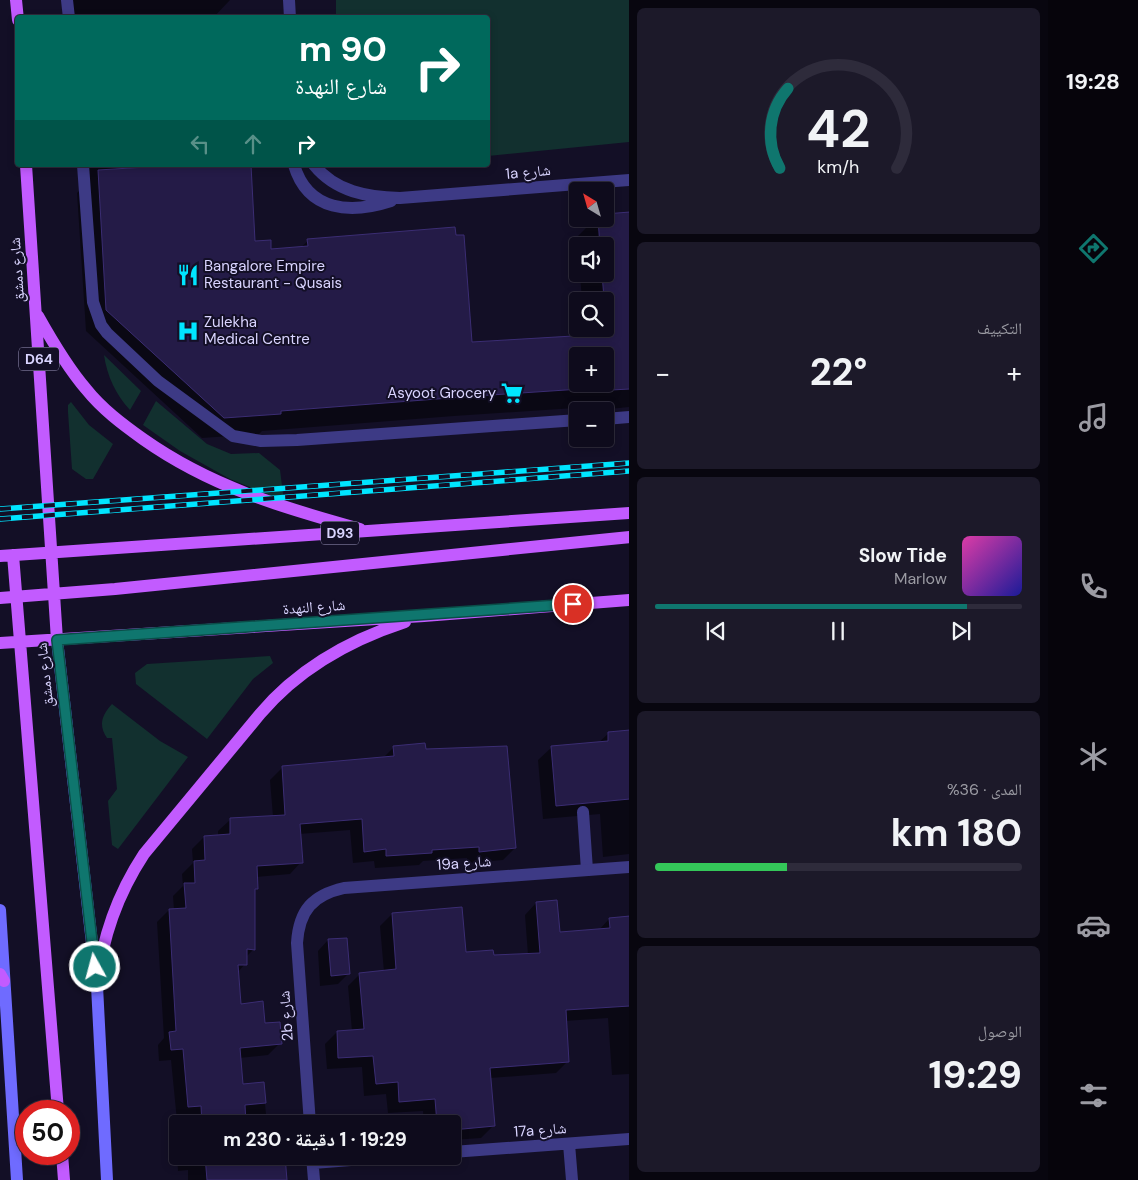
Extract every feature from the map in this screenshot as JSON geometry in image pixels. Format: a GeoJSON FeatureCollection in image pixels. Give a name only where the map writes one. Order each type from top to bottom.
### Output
{"type":"FeatureCollection","features":[{"type":"Feature","properties":{"kind":"main road"},"geometry":{"type":"LineString","coordinates":[[16,0],[18,15]]}},
{"type":"Feature","properties":{"kind":"main road","name":"شارع دمشق"},"geometry":{"type":"LineString","coordinates":[[26,167],[53,594],[97,986],[107,1180]]}},
{"type":"Feature","properties":{"kind":"main road"},"geometry":{"type":"LineString","coordinates":[[35,311],[72,371],[99,404],[130,430],[180,464],[235,490],[282,507],[369,532]]}},
{"type":"Feature","properties":{"kind":"main road","name":"D93"},"geometry":{"type":"LineString","coordinates":[[6,555],[629,514]]}},
{"type":"Feature","properties":{"kind":"main road"},"geometry":{"type":"LineString","coordinates":[[0,598],[629,537]]}},
{"type":"Feature","properties":{"kind":"main road"},"geometry":{"type":"LineString","coordinates":[[6,555],[16,597],[18,642],[57,1100]]}},
{"type":"Feature","properties":{"kind":"main road","name":"شارع النهدة"},"geometry":{"type":"LineString","coordinates":[[0,644],[424,616],[629,600]]}},
{"type":"Feature","properties":{"kind":"main road"},"geometry":{"type":"LineString","coordinates":[[97,986],[100,958],[107,930],[129,878],[144,854],[273,698],[301,673],[330,655],[360,639],[424,616]]}},
{"type":"Feature","properties":{"kind":"main road"},"geometry":{"type":"LineString","coordinates":[[0,910],[2,978],[18,1180]]}},
{"type":"Feature","properties":{"kind":"main road"},"geometry":{"type":"LineString","coordinates":[[63,1165],[64,1180]]}},
{"type":"Feature","properties":{"kind":"street"},"geometry":{"type":"LineString","coordinates":[[67,0],[69,15]]}},
{"type":"Feature","properties":{"kind":"street"},"geometry":{"type":"LineString","coordinates":[[289,0],[290,15]]}},
{"type":"Feature","properties":{"kind":"street"},"geometry":{"type":"LineString","coordinates":[[83,167],[93,302],[101,325],[158,381],[233,436],[261,441],[297,440],[569,421]]}},
{"type":"Feature","properties":{"kind":"street"},"geometry":{"type":"LineString","coordinates":[[295,167],[301,182],[309,192],[333,206],[348,209],[364,208],[400,198]]}},
{"type":"Feature","properties":{"kind":"street"},"geometry":{"type":"LineString","coordinates":[[316,167],[332,182],[346,190],[380,198],[400,198]]}},
{"type":"Feature","properties":{"kind":"street","name":"1a شارع"},"geometry":{"type":"LineString","coordinates":[[400,198],[629,180]]}},
{"type":"Feature","properties":{"kind":"street"},"geometry":{"type":"LineString","coordinates":[[614,418],[629,417]]}},
{"type":"Feature","properties":{"kind":"street"},"geometry":{"type":"LineString","coordinates":[[583,812],[587,870]]}},
{"type":"Feature","properties":{"kind":"street","name":"19a شارع"},"geometry":{"type":"LineString","coordinates":[[308,908],[322,895],[344,888],[629,867]]}},
{"type":"Feature","properties":{"kind":"street","name":"2b شارع"},"geometry":{"type":"LineString","coordinates":[[308,908],[301,921],[297,943],[309,1115]]}},
{"type":"Feature","properties":{"kind":"street","name":"17a شارع"},"geometry":{"type":"LineString","coordinates":[[461,1151],[629,1139]]}},
{"type":"Feature","properties":{"kind":"street"},"geometry":{"type":"LineString","coordinates":[[569,1144],[572,1180]]}},
{"type":"Feature","properties":{"kind":"street"},"geometry":{"type":"LineString","coordinates":[[312,1165],[314,1180]]}},
{"type":"Feature","properties":{"kind":"green space"},"geometry":{"type":"Polygon","coordinates":[[[336,0],[629,0],[629,142],[490,156],[490,15],[336,15],[336,0]]]}},
{"type":"Feature","properties":{"kind":"green space"},"geometry":{"type":"Polygon","coordinates":[[[104,355],[141,391],[130,410],[120,398],[113,385],[104,355]]]}},
{"type":"Feature","properties":{"kind":"green space"},"geometry":{"type":"Polygon","coordinates":[[[156,401],[207,444],[231,454],[259,453],[280,470],[284,501],[230,479],[180,451],[143,425],[156,401]]]}},
{"type":"Feature","properties":{"kind":"green space"},"geometry":{"type":"Polygon","coordinates":[[[71,402],[89,425],[113,444],[93,479],[86,479],[72,469],[68,412],[68,405],[71,402]]]}},
{"type":"Feature","properties":{"kind":"green space"},"geometry":{"type":"Polygon","coordinates":[[[270,656],[273,663],[253,679],[207,739],[136,684],[135,673],[147,664],[270,656]]]}},
{"type":"Feature","properties":{"kind":"green space"},"geometry":{"type":"Polygon","coordinates":[[[112,704],[160,741],[188,757],[118,849],[112,845],[108,801],[117,789],[112,738],[107,738],[102,724],[106,712],[112,704]]]}},
{"type":"Feature","properties":{"kind":"building"},"geometry":{"type":"Polygon","coordinates":[[[147,167],[251,167],[255,241],[271,240],[271,249],[308,246],[307,239],[455,227],[456,235],[464,235],[472,342],[569,336],[614,337],[614,292],[604,292],[603,282],[614,282],[614,237],[599,237],[599,228],[614,228],[614,213],[629,212],[629,389],[614,390],[614,347],[569,347],[569,390],[281,411],[281,414],[224,418],[106,310],[98,170],[147,167]]]}},
{"type":"Feature","properties":{"kind":"building"},"geometry":{"type":"Polygon","coordinates":[[[629,730],[629,799],[556,806],[551,746],[608,741],[608,732],[629,730]]]}},
{"type":"Feature","properties":{"kind":"building"},"geometry":{"type":"Polygon","coordinates":[[[425,743],[426,749],[507,746],[516,848],[479,852],[479,847],[432,850],[432,853],[386,856],[386,849],[364,852],[362,819],[300,824],[303,863],[257,866],[258,889],[255,889],[255,950],[247,949],[247,965],[238,965],[241,1004],[263,1001],[265,1023],[280,1022],[282,1044],[240,1048],[243,1084],[264,1082],[266,1103],[245,1105],[246,1115],[202,1115],[201,1106],[188,1107],[183,1049],[171,1050],[169,1032],[176,1031],[169,909],[186,908],[184,883],[195,883],[194,861],[205,860],[204,836],[230,834],[230,818],[285,815],[282,766],[394,756],[393,746],[425,743]]]}},
{"type":"Feature","properties":{"kind":"building"},"geometry":{"type":"Polygon","coordinates":[[[557,900],[560,932],[610,928],[609,918],[629,916],[629,1006],[566,1010],[569,1062],[490,1068],[495,1126],[461,1129],[461,1115],[436,1115],[435,1099],[399,1102],[398,1082],[376,1084],[373,1056],[338,1058],[337,1031],[364,1029],[359,973],[396,969],[392,913],[462,907],[466,952],[493,950],[494,955],[540,953],[536,902],[557,900]]]}},
{"type":"Feature","properties":{"kind":"building"},"geometry":{"type":"Polygon","coordinates":[[[347,938],[350,974],[331,976],[328,939],[347,938]]]}},
{"type":"Feature","properties":{"kind":"building"},"geometry":{"type":"Polygon","coordinates":[[[206,1165],[286,1165],[287,1180],[207,1180],[206,1165]]]}},
{"type":"Feature","properties":{"kind":"railway"},"geometry":{"type":"LineString","coordinates":[[0,509],[629,463]]}},
{"type":"Feature","properties":{"kind":"railway"},"geometry":{"type":"LineString","coordinates":[[0,519],[629,471]]}},
{"type":"Feature","properties":{"kind":"place","name":"Bangalore Empire Restaurant - Qusais"},"geometry":{"type":"Point","coordinates":[188,275]}},
{"type":"Feature","properties":{"kind":"place","name":"Zulekha Medical Centre"},"geometry":{"type":"Point","coordinates":[188,331]}},
{"type":"Feature","properties":{"kind":"place","name":"Asyoot Grocery"},"geometry":{"type":"Point","coordinates":[512,393]}},
{"type":"Feature","properties":{"kind":"route"},"geometry":{"type":"LineString","coordinates":[[95,967],[57,640],[424,616],[573,604]]}}]}
